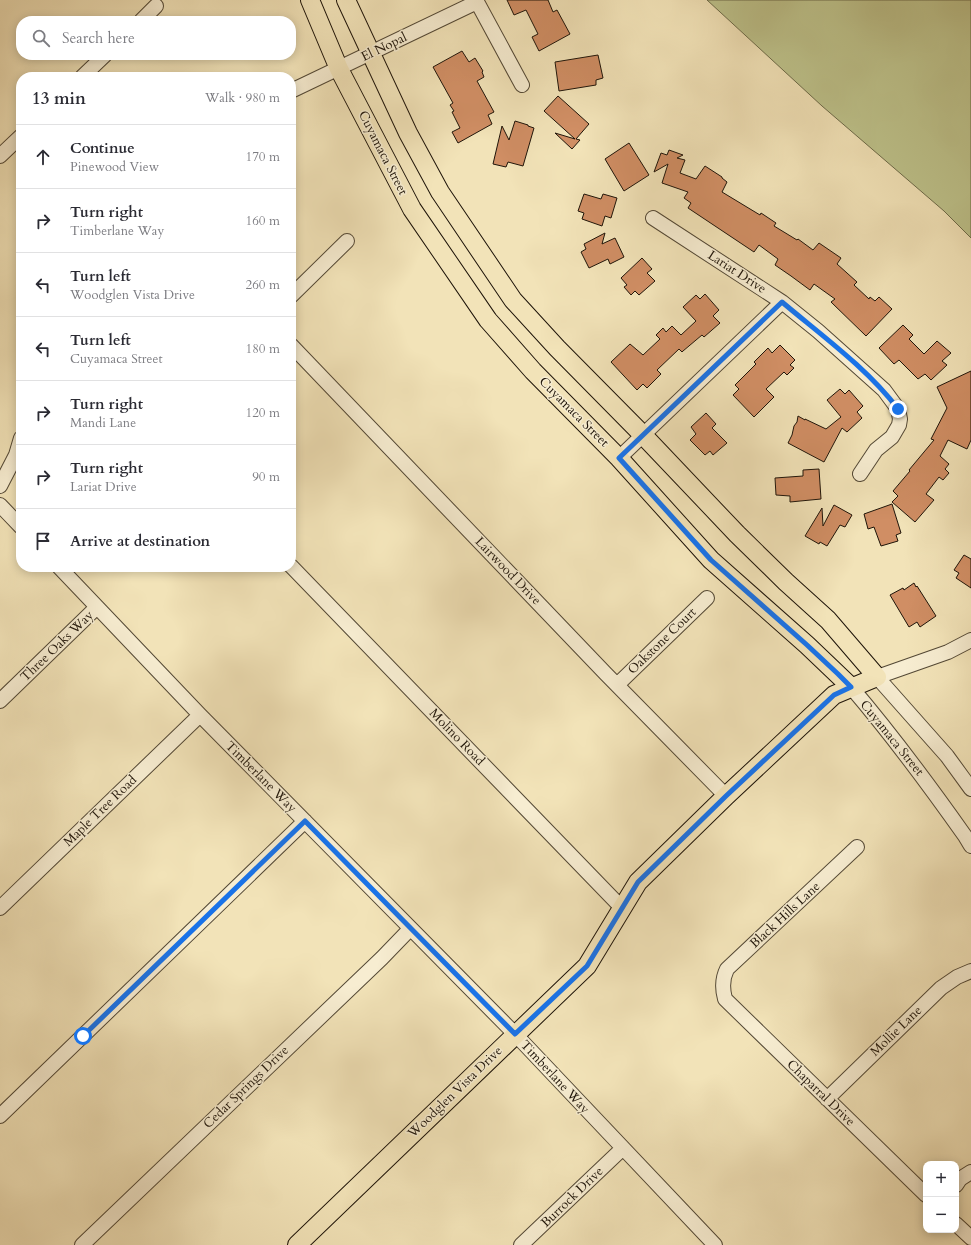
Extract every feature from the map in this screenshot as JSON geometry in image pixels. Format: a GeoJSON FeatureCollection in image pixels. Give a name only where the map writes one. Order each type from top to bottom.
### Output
{"type":"FeatureCollection","features":[{"type":"Feature","properties":{"kind":"main road","name":"Cuyamaca Street"},"geometry":{"type":"LineString","coordinates":[[310,0],[339,69],[412,209],[488,320],[533,371],[619,458],[711,560],[813,650],[851,687]]}},
{"type":"Feature","properties":{"kind":"main road"},"geometry":{"type":"LineString","coordinates":[[346,0],[408,132],[440,192],[513,300],[556,348],[642,434],[753,550],[828,620],[878,676]]}},
{"type":"Feature","properties":{"kind":"main road","name":"Woodglen Vista Drive"},"geometry":{"type":"LineString","coordinates":[[297,1245],[587,966],[638,882],[726,796],[834,695],[878,676]]}},
{"type":"Feature","properties":{"kind":"street","name":"El Nopal"},"geometry":{"type":"LineString","coordinates":[[296,89],[477,1]]}},
{"type":"Feature","properties":{"kind":"street"},"geometry":{"type":"LineString","coordinates":[[477,1],[522,85]]}},
{"type":"Feature","properties":{"kind":"street"},"geometry":{"type":"LineString","coordinates":[[146,16],[156,6]]}},
{"type":"Feature","properties":{"kind":"street"},"geometry":{"type":"LineString","coordinates":[[87,72],[100,60]]}},
{"type":"Feature","properties":{"kind":"street"},"geometry":{"type":"LineString","coordinates":[[0,156],[16,141]]}},
{"type":"Feature","properties":{"kind":"street","name":"Lariat Drive"},"geometry":{"type":"LineString","coordinates":[[653,218],[782,302],[818,331],[884,390],[898,409],[900,419],[899,425],[892,437],[876,450],[860,474]]}},
{"type":"Feature","properties":{"kind":"street"},"geometry":{"type":"LineString","coordinates":[[296,291],[347,241]]}},
{"type":"Feature","properties":{"kind":"street"},"geometry":{"type":"LineString","coordinates":[[619,458],[642,434],[782,302]]}},
{"type":"Feature","properties":{"kind":"street","name":"Lairwood Drive"},"geometry":{"type":"LineString","coordinates":[[296,350],[617,685],[726,796]]}},
{"type":"Feature","properties":{"kind":"street"},"geometry":{"type":"LineString","coordinates":[[0,486],[16,455]]}},
{"type":"Feature","properties":{"kind":"street"},"geometry":{"type":"LineString","coordinates":[[0,505],[16,522]]}},
{"type":"Feature","properties":{"kind":"street","name":"Molino Road"},"geometry":{"type":"LineString","coordinates":[[296,571],[622,908]]}},
{"type":"Feature","properties":{"kind":"street","name":"Timberlane Way"},"geometry":{"type":"LineString","coordinates":[[64,572],[200,715],[515,1034],[622,1149],[715,1245]]}},
{"type":"Feature","properties":{"kind":"street","name":"Oakstone Court"},"geometry":{"type":"LineString","coordinates":[[617,685],[707,598]]}},
{"type":"Feature","properties":{"kind":"street","name":"Three Oaks Way"},"geometry":{"type":"LineString","coordinates":[[0,701],[97,607]]}},
{"type":"Feature","properties":{"kind":"street","name":"Woodglen Vista Drive"},"geometry":{"type":"LineString","coordinates":[[878,676],[948,652],[971,640]]}},
{"type":"Feature","properties":{"kind":"street"},"geometry":{"type":"LineString","coordinates":[[878,676],[947,756],[971,789]]}},
{"type":"Feature","properties":{"kind":"street","name":"Cuyamaca Street"},"geometry":{"type":"LineString","coordinates":[[851,687],[923,776],[966,836],[971,846]]}},
{"type":"Feature","properties":{"kind":"street","name":"Maple Tree Road"},"geometry":{"type":"LineString","coordinates":[[0,908],[200,715]]}},
{"type":"Feature","properties":{"kind":"street"},"geometry":{"type":"LineString","coordinates":[[0,1116],[305,821]]}},
{"type":"Feature","properties":{"kind":"street","name":"Black Hills Lane"},"geometry":{"type":"LineString","coordinates":[[722,988],[724,975],[727,969],[857,848]]}},
{"type":"Feature","properties":{"kind":"street","name":"Cedar Springs Drive"},"geometry":{"type":"LineString","coordinates":[[82,1245],[382,958],[410,929]]}},
{"type":"Feature","properties":{"kind":"street","name":"Mollie Lane"},"geometry":{"type":"LineString","coordinates":[[827,1099],[941,988],[957,977],[971,970]]}},
{"type":"Feature","properties":{"kind":"street","name":"Chaparral Drive"},"geometry":{"type":"LineString","coordinates":[[722,988],[725,999],[923,1192]]}},
{"type":"Feature","properties":{"kind":"street","name":"Burrock Drive"},"geometry":{"type":"LineString","coordinates":[[521,1245],[622,1149]]}},
{"type":"Feature","properties":{"kind":"street"},"geometry":{"type":"LineString","coordinates":[[959,1180],[971,1172]]}},
{"type":"Feature","properties":{"kind":"street"},"geometry":{"type":"LineString","coordinates":[[959,1227],[971,1238]]}},
{"type":"Feature","properties":{"kind":"green space"},"geometry":{"type":"Polygon","coordinates":[[[707,0],[971,0],[971,238],[944,211],[822,106],[707,0]]]}},
{"type":"Feature","properties":{"kind":"building"},"geometry":{"type":"Polygon","coordinates":[[[507,0],[548,0],[553,12],[557,10],[570,34],[539,51],[532,37],[538,34],[526,10],[514,15],[507,0]]]}},
{"type":"Feature","properties":{"kind":"building"},"geometry":{"type":"Polygon","coordinates":[[[462,51],[469,62],[475,58],[483,71],[484,77],[477,81],[494,112],[488,115],[492,124],[458,143],[452,132],[460,128],[452,112],[454,111],[450,105],[453,103],[433,67],[462,51]]]}},
{"type":"Feature","properties":{"kind":"building"},"geometry":{"type":"Polygon","coordinates":[[[598,55],[603,78],[596,80],[596,85],[559,91],[555,62],[598,55]]]}},
{"type":"Feature","properties":{"kind":"building"},"geometry":{"type":"Polygon","coordinates":[[[558,96],[589,124],[576,139],[580,140],[572,149],[555,133],[575,139],[544,111],[558,96]]]}},
{"type":"Feature","properties":{"kind":"building"},"geometry":{"type":"Polygon","coordinates":[[[515,121],[534,128],[523,166],[508,162],[506,167],[493,164],[502,126],[509,140],[515,121]]]}},
{"type":"Feature","properties":{"kind":"building"},"geometry":{"type":"Polygon","coordinates":[[[629,143],[649,175],[624,191],[605,159],[629,143]]]}},
{"type":"Feature","properties":{"kind":"building"},"geometry":{"type":"Polygon","coordinates":[[[669,150],[683,155],[677,158],[685,160],[680,173],[696,179],[705,166],[727,182],[722,192],[760,215],[761,213],[776,223],[774,226],[797,240],[798,239],[813,250],[819,243],[841,258],[837,264],[857,282],[854,285],[869,299],[870,297],[875,301],[879,297],[892,309],[866,336],[831,302],[835,299],[814,284],[810,290],[775,265],[778,259],[759,245],[754,252],[688,208],[691,203],[684,198],[688,192],[662,183],[668,164],[654,172],[661,153],[667,155],[669,150]]]}},
{"type":"Feature","properties":{"kind":"building"},"geometry":{"type":"Polygon","coordinates":[[[584,194],[601,199],[603,194],[617,198],[611,218],[605,216],[602,226],[582,219],[584,213],[578,211],[584,194]]]}},
{"type":"Feature","properties":{"kind":"building"},"geometry":{"type":"Polygon","coordinates":[[[605,233],[602,244],[615,238],[624,257],[610,264],[608,259],[589,268],[581,252],[586,249],[584,244],[605,233]]]}},
{"type":"Feature","properties":{"kind":"building"},"geometry":{"type":"Polygon","coordinates":[[[642,258],[652,269],[647,273],[655,281],[639,295],[635,291],[631,295],[624,287],[627,285],[621,278],[642,258]]]}},
{"type":"Feature","properties":{"kind":"building"},"geometry":{"type":"Polygon","coordinates":[[[705,294],[719,310],[713,316],[720,323],[704,337],[702,335],[682,352],[679,349],[657,370],[661,374],[647,388],[643,384],[637,390],[611,362],[630,344],[643,355],[660,339],[656,335],[663,328],[666,332],[672,326],[681,335],[696,321],[683,307],[696,295],[700,299],[705,294]]]}},
{"type":"Feature","properties":{"kind":"building"},"geometry":{"type":"Polygon","coordinates":[[[903,325],[913,335],[909,339],[924,354],[937,341],[951,353],[942,361],[947,365],[931,380],[925,374],[918,379],[899,360],[894,364],[879,348],[903,325]]]}},
{"type":"Feature","properties":{"kind":"building"},"geometry":{"type":"Polygon","coordinates":[[[780,345],[795,360],[790,365],[794,368],[787,375],[784,372],[766,389],[774,397],[754,417],[733,395],[739,389],[735,385],[756,364],[754,362],[768,348],[772,353],[780,345]]]}},
{"type":"Feature","properties":{"kind":"building"},"geometry":{"type":"Polygon","coordinates":[[[971,371],[971,440],[967,449],[948,440],[940,456],[949,464],[945,469],[949,473],[943,480],[939,477],[926,494],[934,500],[915,522],[892,502],[898,496],[893,491],[934,440],[931,439],[947,408],[937,387],[971,371]]]}},
{"type":"Feature","properties":{"kind":"building"},"geometry":{"type":"Polygon","coordinates":[[[840,389],[845,394],[849,390],[863,406],[857,412],[862,418],[847,432],[842,428],[824,462],[788,443],[798,416],[826,429],[841,417],[827,400],[840,389]]]}},
{"type":"Feature","properties":{"kind":"building"},"geometry":{"type":"Polygon","coordinates":[[[706,413],[716,424],[712,428],[727,443],[713,455],[710,451],[705,455],[690,440],[696,434],[691,427],[706,413]]]}},
{"type":"Feature","properties":{"kind":"building"},"geometry":{"type":"Polygon","coordinates":[[[819,469],[821,499],[790,502],[790,496],[776,495],[775,478],[803,476],[803,470],[819,469]]]}},
{"type":"Feature","properties":{"kind":"building"},"geometry":{"type":"Polygon","coordinates":[[[892,504],[901,533],[896,535],[898,541],[881,546],[874,527],[868,529],[864,514],[892,504]]]}},
{"type":"Feature","properties":{"kind":"building"},"geometry":{"type":"Polygon","coordinates":[[[834,505],[852,515],[845,527],[840,525],[827,546],[820,542],[819,544],[805,536],[822,508],[823,526],[834,505]]]}},
{"type":"Feature","properties":{"kind":"building"},"geometry":{"type":"Polygon","coordinates":[[[964,555],[971,559],[971,588],[956,578],[959,573],[954,570],[964,555]]]}},
{"type":"Feature","properties":{"kind":"building"},"geometry":{"type":"Polygon","coordinates":[[[914,583],[936,616],[920,627],[917,622],[909,627],[890,595],[903,588],[904,590],[914,583]]]}},
{"type":"Feature","properties":{"kind":"route"},"geometry":{"type":"LineString","coordinates":[[83,1036],[305,821],[515,1034],[587,966],[638,882],[726,796],[834,695],[851,687],[807,645],[711,560],[619,458],[642,434],[782,302],[818,331],[884,390],[898,409]]}}]}
